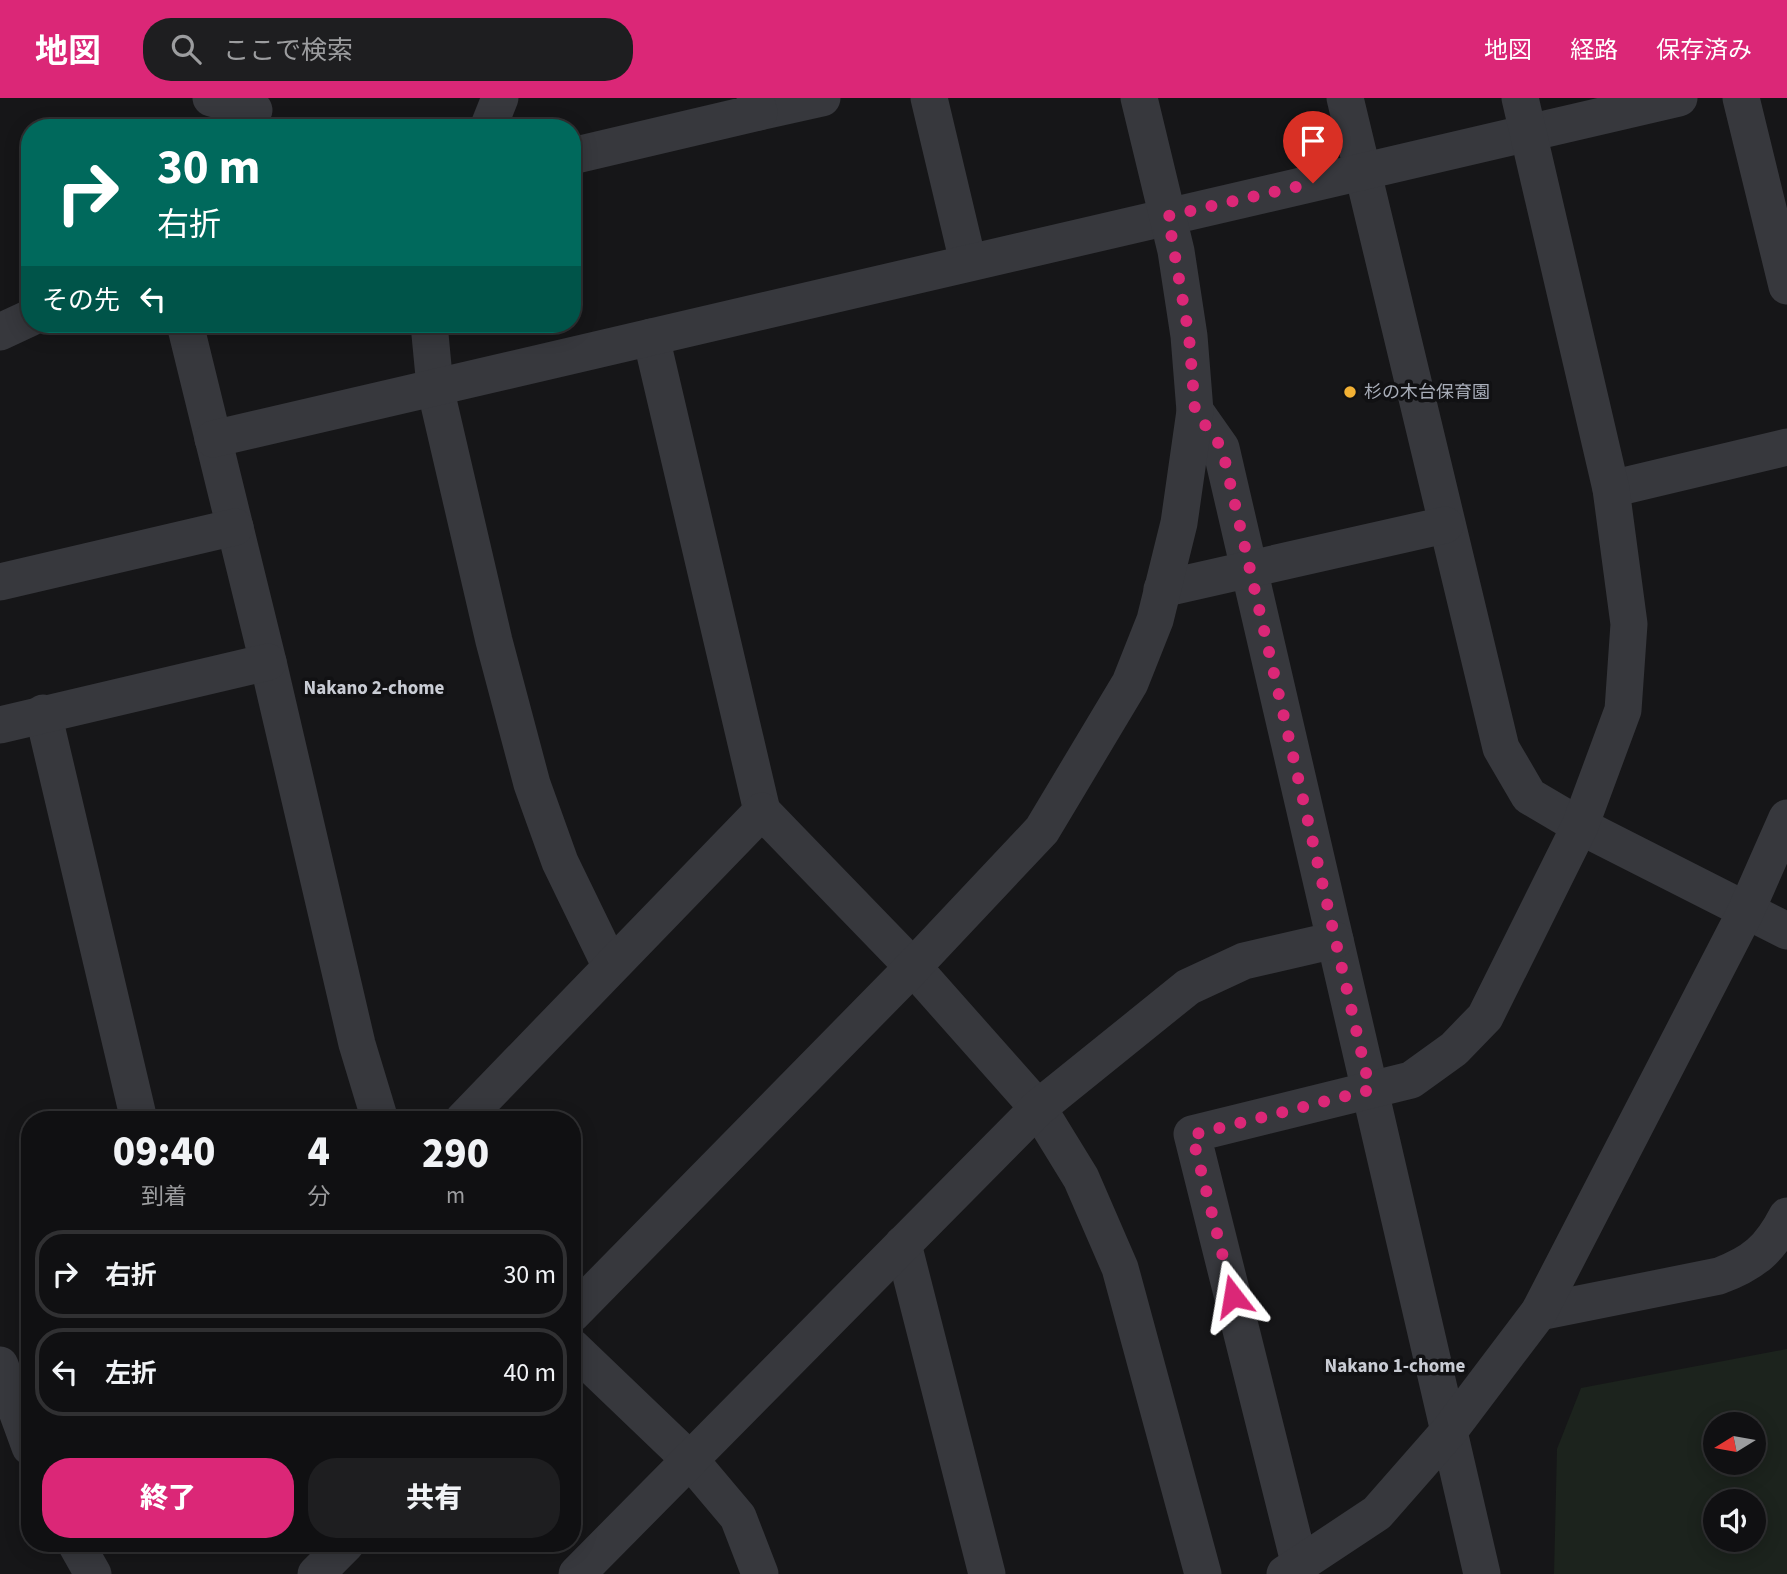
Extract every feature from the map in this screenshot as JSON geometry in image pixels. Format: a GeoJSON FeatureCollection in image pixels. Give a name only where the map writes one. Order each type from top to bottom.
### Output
{"type":"FeatureCollection","features":[{"type":"Feature","properties":{"kind":"street"},"geometry":{"type":"LineString","coordinates":[[211,98],[253,112]]}},
{"type":"Feature","properties":{"kind":"street"},"geometry":{"type":"LineString","coordinates":[[492,119],[500,98]]}},
{"type":"Feature","properties":{"kind":"street"},"geometry":{"type":"LineString","coordinates":[[581,154],[757,105],[822,98]]}},
{"type":"Feature","properties":{"kind":"street"},"geometry":{"type":"LineString","coordinates":[[929,98],[968,262]]}},
{"type":"Feature","properties":{"kind":"street"},"geometry":{"type":"LineString","coordinates":[[581,1305],[914,967],[1042,830],[1130,683],[1155,620],[1179,523],[1195,411],[1189,336],[1168,216],[1139,98]]}},
{"type":"Feature","properties":{"kind":"street"},"geometry":{"type":"LineString","coordinates":[[1345,98],[1445,525],[1501,748],[1529,796],[1580,826],[1787,931]]}},
{"type":"Feature","properties":{"kind":"street"},"geometry":{"type":"LineString","coordinates":[[1520,98],[1611,488],[1629,624],[1623,710],[1580,826],[1485,1017],[1454,1049],[1411,1080],[1192,1135],[1293,1570],[1377,1513],[1449,1431],[1539,1312],[1746,911],[1787,818]]}},
{"type":"Feature","properties":{"kind":"street"},"geometry":{"type":"LineString","coordinates":[[213,439],[1679,98]]}},
{"type":"Feature","properties":{"kind":"street"},"geometry":{"type":"LineString","coordinates":[[1741,98],[1785,267]]}},
{"type":"Feature","properties":{"kind":"street"},"geometry":{"type":"LineString","coordinates":[[0,332],[21,322]]}},
{"type":"Feature","properties":{"kind":"street"},"geometry":{"type":"LineString","coordinates":[[187,333],[268,662],[357,1044],[377,1111]]}},
{"type":"Feature","properties":{"kind":"street"},"geometry":{"type":"LineString","coordinates":[[430,333],[435,387],[494,641],[533,784],[559,862],[610,965]]}},
{"type":"Feature","properties":{"kind":"street"},"geometry":{"type":"LineString","coordinates":[[651,337],[762,811],[914,967],[1038,1108],[1081,1178],[1120,1268],[1202,1574]]}},
{"type":"Feature","properties":{"kind":"street"},"geometry":{"type":"LineString","coordinates":[[1195,411],[1222,448],[1482,1574]]}},
{"type":"Feature","properties":{"kind":"street"},"geometry":{"type":"LineString","coordinates":[[1611,488],[1787,447]]}},
{"type":"Feature","properties":{"kind":"street"},"geometry":{"type":"LineString","coordinates":[[1162,589],[1445,525]]}},
{"type":"Feature","properties":{"kind":"street"},"geometry":{"type":"LineString","coordinates":[[0,582],[235,527]]}},
{"type":"Feature","properties":{"kind":"street"},"geometry":{"type":"LineString","coordinates":[[0,725],[268,662]]}},
{"type":"Feature","properties":{"kind":"street"},"geometry":{"type":"LineString","coordinates":[[43,713],[137,1111]]}},
{"type":"Feature","properties":{"kind":"street"},"geometry":{"type":"LineString","coordinates":[[472,1111],[762,811]]}},
{"type":"Feature","properties":{"kind":"street"},"geometry":{"type":"LineString","coordinates":[[577,1574],[1038,1108],[1188,988],[1244,961],[1335,940]]}},
{"type":"Feature","properties":{"kind":"street"},"geometry":{"type":"LineString","coordinates":[[1539,1312],[1719,1276],[1747,1266],[1775,1239],[1787,1216]]}},
{"type":"Feature","properties":{"kind":"street"},"geometry":{"type":"LineString","coordinates":[[903,1244],[987,1574]]}},
{"type":"Feature","properties":{"kind":"street"},"geometry":{"type":"LineString","coordinates":[[581,1356],[690,1460],[738,1517],[760,1574]]}},
{"type":"Feature","properties":{"kind":"street"},"geometry":{"type":"LineString","coordinates":[[0,1365],[21,1422]]}},
{"type":"Feature","properties":{"kind":"street"},"geometry":{"type":"LineString","coordinates":[[81,1552],[93,1574]]}},
{"type":"Feature","properties":{"kind":"shaded area"},"geometry":{"type":"Polygon","coordinates":[[[1787,1349],[1787,1574],[1554,1574],[1557,1449],[1581,1388],[1787,1349]]]}},
{"type":"Feature","properties":{"kind":"place","name":"杉の木台保育園"},"geometry":{"type":"Point","coordinates":[1350,392]}},
{"type":"Feature","properties":{"kind":"district","name":"Nakano 2-chome"},"geometry":{"type":"Point","coordinates":[374,687]}},
{"type":"Feature","properties":{"kind":"district","name":"Nakano 1-chome"},"geometry":{"type":"Point","coordinates":[1395,1365]}},
{"type":"Feature","properties":{"kind":"route"},"geometry":{"type":"LineString","coordinates":[[1233,1296],[1192,1135],[1370,1090],[1222,448],[1195,411],[1189,336],[1168,216],[1313,183]]}}]}
